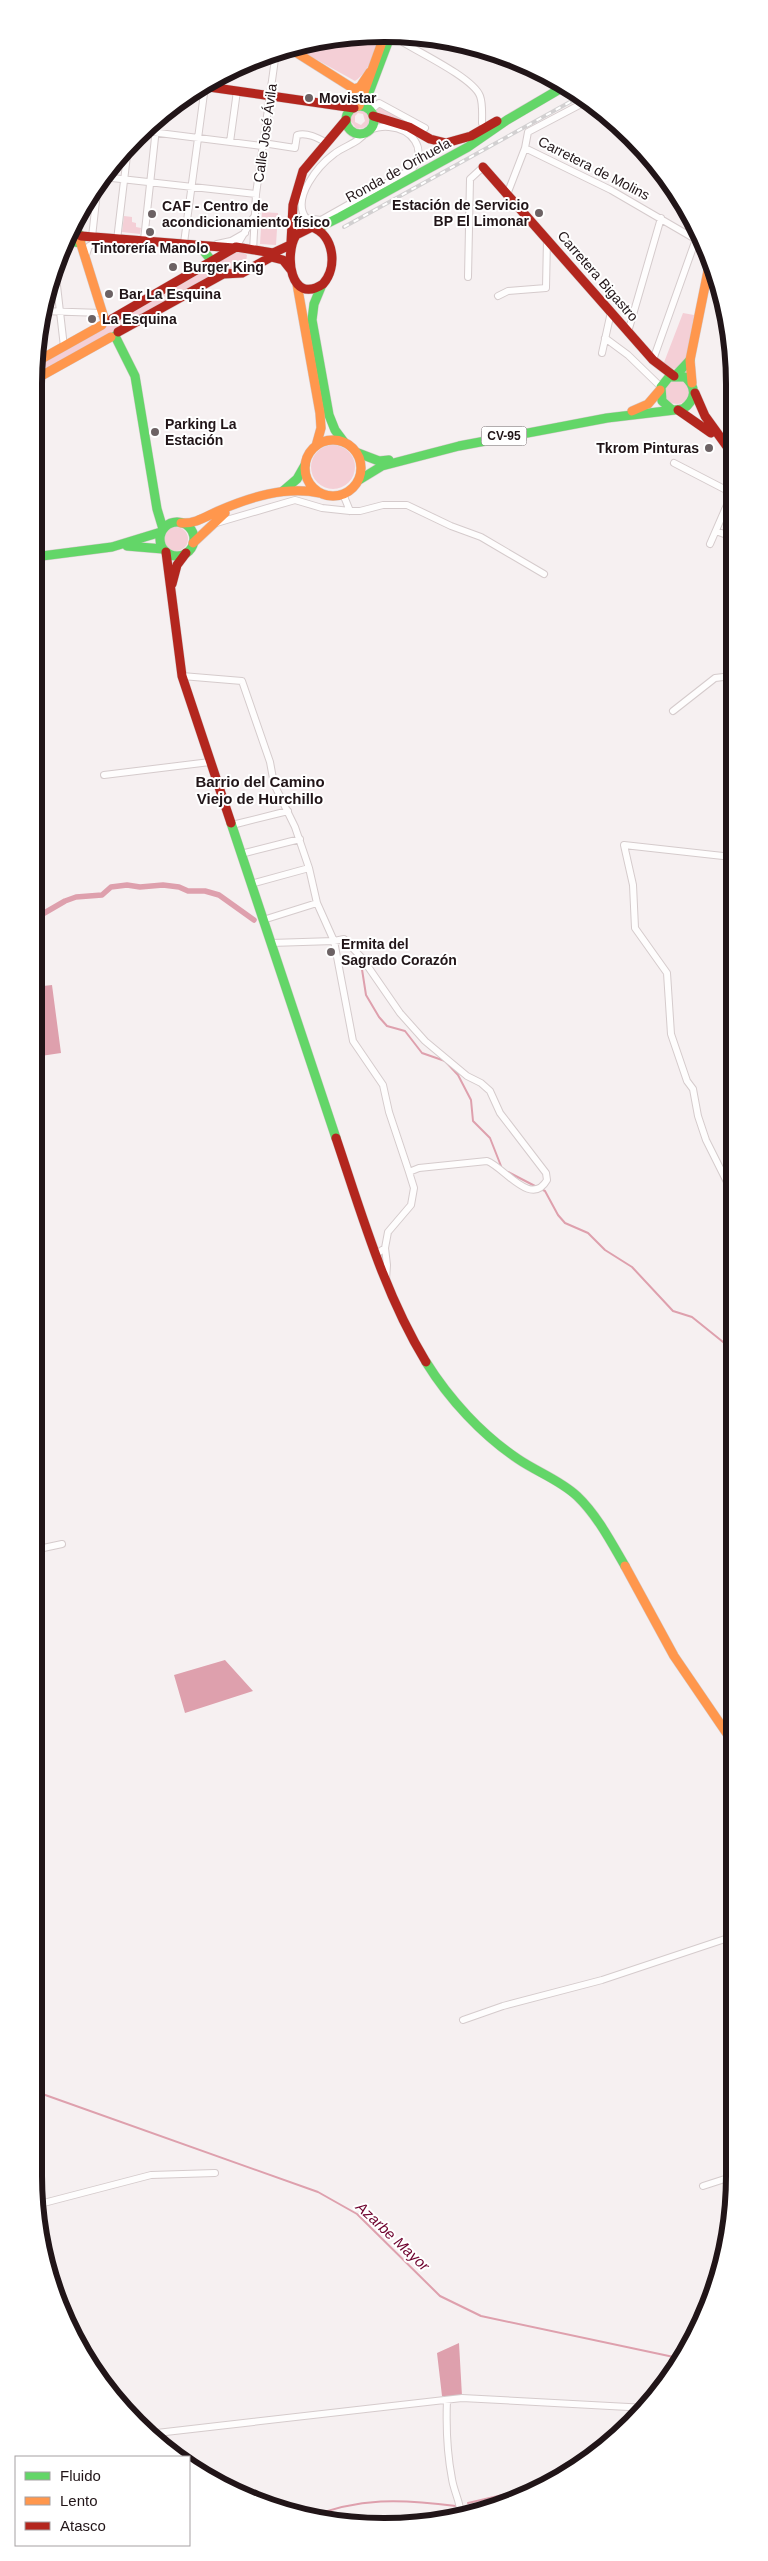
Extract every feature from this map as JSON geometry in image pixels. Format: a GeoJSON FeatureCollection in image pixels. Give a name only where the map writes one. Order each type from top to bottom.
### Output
{"type":"FeatureCollection","features":[{"type":"Feature","properties":{"kind":"main road"},"geometry":{"type":"LineString","coordinates":[[291,270],[293,198],[298,181],[312,159],[360,112],[370,72],[381,42]]}},
{"type":"Feature","properties":{"kind":"main road"},"geometry":{"type":"LineString","coordinates":[[364,132],[349,128],[360,112],[389,42]]}},
{"type":"Feature","properties":{"kind":"main road"},"geometry":{"type":"LineString","coordinates":[[298,53],[354,89],[360,87],[370,72]]}},
{"type":"Feature","properties":{"kind":"main road"},"geometry":{"type":"LineString","coordinates":[[214,88],[337,106],[409,127],[430,139],[446,142],[471,136],[521,107]]}},
{"type":"Feature","properties":{"kind":"main road","name":"Ronda de Orihuela"},"geometry":{"type":"LineString","coordinates":[[468,147],[521,107],[556,89]]}},
{"type":"Feature","properties":{"kind":"main road","name":"Ronda de Orihuela"},"geometry":{"type":"LineString","coordinates":[[310,227],[320,227],[340,217],[468,147],[557,89]]}},
{"type":"Feature","properties":{"kind":"main road"},"geometry":{"type":"LineString","coordinates":[[336,137],[364,132],[373,123],[360,112]]}},
{"type":"Feature","properties":{"kind":"main road","name":"Carretera Bigastro"},"geometry":{"type":"LineString","coordinates":[[483,167],[508,192],[654,362],[675,376]]}},
{"type":"Feature","properties":{"kind":"main road"},"geometry":{"type":"LineString","coordinates":[[292,216],[300,224],[320,230],[329,241]]}},
{"type":"Feature","properties":{"kind":"main road","name":"Ronda de Orihuela"},"geometry":{"type":"LineString","coordinates":[[329,241],[331,229],[340,217]]}},
{"type":"Feature","properties":{"kind":"main road"},"geometry":{"type":"LineString","coordinates":[[115,335],[104,334],[106,319],[76,238],[214,244],[252,251],[277,252],[291,243],[296,234],[310,227]]}},
{"type":"Feature","properties":{"kind":"main road","name":"CV-95"},"geometry":{"type":"LineString","coordinates":[[329,241],[330,275],[321,287],[314,304],[312,320],[329,415],[335,430],[344,442],[358,453],[379,461],[403,459]]}},
{"type":"Feature","properties":{"kind":"main road"},"geometry":{"type":"LineString","coordinates":[[187,243],[201,246],[219,272],[223,274]]}},
{"type":"Feature","properties":{"kind":"main road"},"geometry":{"type":"LineString","coordinates":[[43,358],[106,319],[212,262],[235,247]]}},
{"type":"Feature","properties":{"kind":"main road"},"geometry":{"type":"LineString","coordinates":[[250,268],[252,251]]}},
{"type":"Feature","properties":{"kind":"main road"},"geometry":{"type":"LineString","coordinates":[[42,375],[223,274],[242,273],[271,257],[284,260],[297,284],[320,413],[321,428],[316,446]]}},
{"type":"Feature","properties":{"kind":"main road"},"geometry":{"type":"LineString","coordinates":[[707,275],[690,360],[692,383],[700,408],[720,439]]}},
{"type":"Feature","properties":{"kind":"main road"},"geometry":{"type":"LineString","coordinates":[[297,284],[308,290],[321,287]]}},
{"type":"Feature","properties":{"kind":"main road"},"geometry":{"type":"LineString","coordinates":[[106,319],[119,325],[115,335],[135,376],[162,531],[160,544],[164,550],[182,676],[385,1284],[404,1328],[435,1379],[492,1439],[514,1457],[580,1498],[636,1584],[674,1655],[726,1732]]}},
{"type":"Feature","properties":{"kind":"main road"},"geometry":{"type":"LineString","coordinates":[[675,376],[690,360]]}},
{"type":"Feature","properties":{"kind":"main road","name":"Carretera Bigastro"},"geometry":{"type":"LineString","coordinates":[[654,362],[661,387]]}},
{"type":"Feature","properties":{"kind":"main road"},"geometry":{"type":"LineString","coordinates":[[675,376],[685,377],[692,383]]}},
{"type":"Feature","properties":{"kind":"main road","name":"CV-95"},"geometry":{"type":"LineString","coordinates":[[607,418],[642,407],[653,400],[661,387],[675,376]]}},
{"type":"Feature","properties":{"kind":"main road"},"geometry":{"type":"LineString","coordinates":[[661,387],[662,401],[674,410],[701,424],[726,446]]}},
{"type":"Feature","properties":{"kind":"main road"},"geometry":{"type":"LineString","coordinates":[[674,410],[692,403],[695,393]]}},
{"type":"Feature","properties":{"kind":"main road","name":"CV-95"},"geometry":{"type":"LineString","coordinates":[[344,494],[350,491],[359,480],[382,466],[403,459],[533,430],[674,410]]}},
{"type":"Feature","properties":{"kind":"main road"},"geometry":{"type":"LineString","coordinates":[[283,491],[297,479],[307,457],[316,446],[325,441],[344,442]]}},
{"type":"Feature","properties":{"kind":"main road"},"geometry":{"type":"LineString","coordinates":[[358,453],[362,471],[359,480]]}},
{"type":"Feature","properties":{"kind":"main road"},"geometry":{"type":"LineString","coordinates":[[305,465],[308,481],[320,493]]}},
{"type":"Feature","properties":{"kind":"main road"},"geometry":{"type":"LineString","coordinates":[[42,556],[112,546],[162,531],[178,522],[198,522],[221,510],[283,491],[300,489],[328,496],[344,494]]}},
{"type":"Feature","properties":{"kind":"main road"},"geometry":{"type":"LineString","coordinates":[[170,589],[177,565],[190,547],[209,526],[238,505]]}},
{"type":"Feature","properties":{"kind":"main road"},"geometry":{"type":"LineString","coordinates":[[112,546],[164,550],[179,555],[190,547],[192,533],[178,522],[157,510]]}},
{"type":"Feature","properties":{"kind":"street"},"geometry":{"type":"LineString","coordinates":[[404,43],[436,61],[475,88],[480,96],[482,123]]}},
{"type":"Feature","properties":{"kind":"street","name":"Calle José Ávila"},"geometry":{"type":"LineString","coordinates":[[252,251],[256,194],[275,61]]}},
{"type":"Feature","properties":{"kind":"street"},"geometry":{"type":"LineString","coordinates":[[230,142],[237,91]]}},
{"type":"Feature","properties":{"kind":"street"},"geometry":{"type":"LineString","coordinates":[[187,243],[203,94]]}},
{"type":"Feature","properties":{"kind":"street"},"geometry":{"type":"LineString","coordinates":[[360,112],[379,103],[425,128]]}},
{"type":"Feature","properties":{"kind":"street"},"geometry":{"type":"LineString","coordinates":[[508,192],[525,148],[528,132],[580,105]]}},
{"type":"Feature","properties":{"kind":"street"},"geometry":{"type":"LineString","coordinates":[[388,126],[413,137],[419,150],[417,162],[413,168],[321,220],[306,218],[302,212],[303,198],[314,175],[331,156],[362,138],[364,132],[388,126]]}},
{"type":"Feature","properties":{"kind":"street"},"geometry":{"type":"LineString","coordinates":[[144,240],[156,132],[295,148],[297,135],[301,134],[317,137],[327,143]]}},
{"type":"Feature","properties":{"kind":"street","name":"Carretera de Molins"},"geometry":{"type":"LineString","coordinates":[[525,148],[611,190],[692,236]]}},
{"type":"Feature","properties":{"kind":"street"},"geometry":{"type":"LineString","coordinates":[[117,240],[126,160]]}},
{"type":"Feature","properties":{"kind":"street"},"geometry":{"type":"LineString","coordinates":[[468,277],[470,179],[483,167]]}},
{"type":"Feature","properties":{"kind":"street"},"geometry":{"type":"LineString","coordinates":[[112,178],[256,194]]}},
{"type":"Feature","properties":{"kind":"street"},"geometry":{"type":"LineString","coordinates":[[76,238],[89,246],[97,239],[98,198]]}},
{"type":"Feature","properties":{"kind":"street","name":"Calle José Ávila"},"geometry":{"type":"LineString","coordinates":[[235,247],[246,232],[254,214]]}},
{"type":"Feature","properties":{"kind":"street"},"geometry":{"type":"LineString","coordinates":[[628,332],[661,218]]}},
{"type":"Feature","properties":{"kind":"street"},"geometry":{"type":"LineString","coordinates":[[214,244],[231,241],[246,232]]}},
{"type":"Feature","properties":{"kind":"street"},"geometry":{"type":"LineString","coordinates":[[498,296],[508,291],[546,288],[546,238]]}},
{"type":"Feature","properties":{"kind":"street"},"geometry":{"type":"LineString","coordinates":[[654,362],[695,243]]}},
{"type":"Feature","properties":{"kind":"street"},"geometry":{"type":"LineString","coordinates":[[57,286],[64,346]]}},
{"type":"Feature","properties":{"kind":"street"},"geometry":{"type":"LineString","coordinates":[[50,311],[106,319]]}},
{"type":"Feature","properties":{"kind":"street"},"geometry":{"type":"LineString","coordinates":[[602,353],[611,312]]}},
{"type":"Feature","properties":{"kind":"street"},"geometry":{"type":"LineString","coordinates":[[605,338],[628,356],[661,387]]}},
{"type":"Feature","properties":{"kind":"street"},"geometry":{"type":"LineString","coordinates":[[674,463],[726,493]]}},
{"type":"Feature","properties":{"kind":"street"},"geometry":{"type":"LineString","coordinates":[[344,494],[350,511]]}},
{"type":"Feature","properties":{"kind":"street"},"geometry":{"type":"LineString","coordinates":[[209,526],[295,500],[322,508],[350,511],[360,511],[383,505],[407,505],[451,526],[481,537],[544,574]]}},
{"type":"Feature","properties":{"kind":"street"},"geometry":{"type":"LineString","coordinates":[[710,544],[726,508]]}},
{"type":"Feature","properties":{"kind":"street"},"geometry":{"type":"LineString","coordinates":[[716,531],[726,534]]}},
{"type":"Feature","properties":{"kind":"street"},"geometry":{"type":"LineString","coordinates":[[182,676],[242,681],[270,762],[274,784],[300,839],[317,902],[334,941],[353,1041],[381,1080],[414,1188],[411,1205],[388,1232],[385,1248],[387,1265],[385,1284]]}},
{"type":"Feature","properties":{"kind":"street"},"geometry":{"type":"LineString","coordinates":[[674,711],[715,678],[726,677]]}},
{"type":"Feature","properties":{"kind":"street"},"geometry":{"type":"LineString","coordinates":[[104,775],[210,762]]}},
{"type":"Feature","properties":{"kind":"street"},"geometry":{"type":"LineString","coordinates":[[232,826],[288,811]]}},
{"type":"Feature","properties":{"kind":"street"},"geometry":{"type":"LineString","coordinates":[[241,854],[300,839]]}},
{"type":"Feature","properties":{"kind":"street"},"geometry":{"type":"LineString","coordinates":[[726,856],[624,845],[633,885],[635,928],[667,973],[671,1034],[687,1081],[693,1089],[698,1116],[706,1140],[726,1180]]}},
{"type":"Feature","properties":{"kind":"street"},"geometry":{"type":"LineString","coordinates":[[251,884],[309,868]]}},
{"type":"Feature","properties":{"kind":"street"},"geometry":{"type":"LineString","coordinates":[[263,920],[317,902]]}},
{"type":"Feature","properties":{"kind":"street"},"geometry":{"type":"LineString","coordinates":[[271,943],[344,939],[352,946],[400,1013],[425,1041],[467,1076],[490,1091],[500,1114],[546,1173],[547,1180],[541,1188],[531,1190],[487,1161],[418,1168],[409,1172]]}},
{"type":"Feature","properties":{"kind":"street"},"geometry":{"type":"LineString","coordinates":[[375,1254],[385,1248]]}},
{"type":"Feature","properties":{"kind":"street"},"geometry":{"type":"LineString","coordinates":[[42,1548],[62,1544]]}},
{"type":"Feature","properties":{"kind":"street"},"geometry":{"type":"LineString","coordinates":[[463,2020],[503,2006],[602,1980],[726,1939]]}},
{"type":"Feature","properties":{"kind":"street"},"geometry":{"type":"LineString","coordinates":[[43,2203],[151,2175],[215,2173]]}},
{"type":"Feature","properties":{"kind":"street"},"geometry":{"type":"LineString","coordinates":[[703,2186],[726,2179]]}},
{"type":"Feature","properties":{"kind":"street"},"geometry":{"type":"LineString","coordinates":[[447,2400],[446,2420],[452,2479],[459,2510]]}},
{"type":"Feature","properties":{"kind":"street"},"geometry":{"type":"LineString","coordinates":[[158,2433],[447,2400],[520,2400],[636,2407]]}},
{"type":"Feature","properties":{"kind":"shaded area"},"geometry":{"type":"Polygon","coordinates":[[[377,42],[368,66],[355,81],[303,52],[339,45],[377,42]]]}},
{"type":"Feature","properties":{"kind":"shaded area"},"geometry":{"type":"Polygon","coordinates":[[[428,45],[439,47],[438,50],[428,45]]]}},
{"type":"Feature","properties":{"kind":"shaded area"},"geometry":{"type":"Polygon","coordinates":[[[380,107],[404,118],[402,122],[377,113],[376,110],[380,107]]]}},
{"type":"Feature","properties":{"kind":"shaded area"},"geometry":{"type":"Polygon","coordinates":[[[359,109],[368,113],[369,123],[363,128],[356,128],[350,120],[353,112],[359,109]],[[358,113],[355,116],[355,122],[361,125],[365,121],[363,114],[358,113]]]}},
{"type":"Feature","properties":{"kind":"shaded area"},"geometry":{"type":"Polygon","coordinates":[[[262,212],[278,213],[276,245],[260,244],[262,212]]]}},
{"type":"Feature","properties":{"kind":"shaded area"},"geometry":{"type":"Polygon","coordinates":[[[124,216],[132,217],[132,222],[136,223],[136,227],[141,228],[140,234],[122,232],[124,216]]]}},
{"type":"Feature","properties":{"kind":"shaded area"},"geometry":{"type":"Polygon","coordinates":[[[238,249],[247,255],[245,269],[225,270],[43,372],[43,361],[238,249]]]}},
{"type":"Feature","properties":{"kind":"shaded area"},"geometry":{"type":"Polygon","coordinates":[[[683,313],[694,315],[686,362],[680,368],[671,369],[663,365],[683,313]]]}},
{"type":"Feature","properties":{"kind":"shaded area"},"geometry":{"type":"Polygon","coordinates":[[[677,380],[685,384],[689,392],[685,400],[677,404],[669,400],[665,392],[669,384],[677,380]]]}},
{"type":"Feature","properties":{"kind":"shaded area"},"geometry":{"type":"Polygon","coordinates":[[[44,409],[42,424],[42,410],[44,409]]]}},
{"type":"Feature","properties":{"kind":"shaded area"},"geometry":{"type":"Polygon","coordinates":[[[337,445],[349,451],[354,458],[354,476],[349,483],[342,488],[329,489],[321,486],[314,479],[311,463],[314,455],[321,448],[337,445]]]}},
{"type":"Feature","properties":{"kind":"shaded area"},"geometry":{"type":"Polygon","coordinates":[[[176,527],[181,528],[187,534],[187,544],[181,550],[176,551],[171,550],[165,544],[164,539],[165,534],[171,528],[176,527]]]}},
{"type":"Feature","properties":{"kind":"shaded area"},"geometry":{"type":"Polygon","coordinates":[[[52,985],[61,1053],[42,1056],[42,986],[52,985]]]}},
{"type":"Feature","properties":{"kind":"shaded area"},"geometry":{"type":"Polygon","coordinates":[[[225,1660],[253,1691],[185,1713],[174,1675],[225,1660]]]}},
{"type":"Feature","properties":{"kind":"shaded area"},"geometry":{"type":"Polygon","coordinates":[[[459,2343],[462,2396],[442,2396],[437,2353],[459,2343]]]}},
{"type":"Feature","properties":{"kind":"waterway"},"geometry":{"type":"LineString","coordinates":[[42,914],[76,897],[102,895],[111,887],[163,885],[179,887],[188,891],[205,891],[219,895],[254,920]]}},
{"type":"Feature","properties":{"kind":"waterway"},"geometry":{"type":"LineString","coordinates":[[361,963],[366,995],[379,1017],[387,1026],[405,1031],[422,1053],[445,1061],[458,1075],[471,1100],[473,1121],[490,1138],[501,1166]]}},
{"type":"Feature","properties":{"kind":"waterway"},"geometry":{"type":"LineString","coordinates":[[508,1172],[535,1186]]}},
{"type":"Feature","properties":{"kind":"waterway"},"geometry":{"type":"LineString","coordinates":[[541,1189],[545,1191],[558,1215],[565,1223],[588,1233],[605,1250],[632,1267],[673,1311],[692,1317],[726,1344]]}},
{"type":"Feature","properties":{"kind":"waterway","name":"Azarbe Mayor"},"geometry":{"type":"LineString","coordinates":[[42,2094],[318,2192],[357,2214],[440,2296],[481,2316],[674,2357]]}},
{"type":"Feature","properties":{"kind":"waterway"},"geometry":{"type":"LineString","coordinates":[[468,2503],[518,2491]]}},
{"type":"Feature","properties":{"kind":"waterway"},"geometry":{"type":"LineString","coordinates":[[322,2513],[363,2503],[399,2501],[456,2506]]}},
{"type":"Feature","properties":{"kind":"railway"},"geometry":{"type":"LineString","coordinates":[[344,227],[574,100]]}},
{"type":"Feature","properties":{"kind":"traffic: fast"},"geometry":{"type":"LineString","coordinates":[[370,90],[388,42]]}},
{"type":"Feature","properties":{"kind":"traffic: fast"},"geometry":{"type":"LineString","coordinates":[[312,227],[320,227],[340,217],[468,147],[507,120],[558,90]]}},
{"type":"Feature","properties":{"kind":"traffic: fast"},"geometry":{"type":"LineString","coordinates":[[360,106],[370,110],[374,120],[370,130],[360,134],[350,130],[346,120],[350,110],[360,106]]}},
{"type":"Feature","properties":{"kind":"traffic: fast"},"geometry":{"type":"LineString","coordinates":[[78,234],[82,238]]}},
{"type":"Feature","properties":{"kind":"traffic: fast"},"geometry":{"type":"LineString","coordinates":[[74,241],[77,243],[82,238]]}},
{"type":"Feature","properties":{"kind":"traffic: fast"},"geometry":{"type":"LineString","coordinates":[[197,245],[223,274]]}},
{"type":"Feature","properties":{"kind":"traffic: fast"},"geometry":{"type":"LineString","coordinates":[[321,287],[314,304],[312,320],[329,415],[335,430],[344,442]]}},
{"type":"Feature","properties":{"kind":"traffic: fast"},"geometry":{"type":"LineString","coordinates":[[115,336],[135,376],[157,509],[163,529]]}},
{"type":"Feature","properties":{"kind":"traffic: fast"},"geometry":{"type":"LineString","coordinates":[[676,375],[690,360]]}},
{"type":"Feature","properties":{"kind":"traffic: fast"},"geometry":{"type":"LineString","coordinates":[[359,480],[382,466],[459,446],[607,418],[683,409],[693,398],[692,385],[685,377],[669,377],[661,387],[662,401],[671,409]]}},
{"type":"Feature","properties":{"kind":"traffic: fast"},"geometry":{"type":"LineString","coordinates":[[358,453],[379,461],[389,460]]}},
{"type":"Feature","properties":{"kind":"traffic: fast"},"geometry":{"type":"LineString","coordinates":[[283,491],[297,479],[305,465]]}},
{"type":"Feature","properties":{"kind":"traffic: fast"},"geometry":{"type":"LineString","coordinates":[[177,522],[189,527],[194,539],[189,551],[177,556],[165,551],[160,539],[165,527],[177,522]]}},
{"type":"Feature","properties":{"kind":"traffic: fast"},"geometry":{"type":"LineString","coordinates":[[42,556],[112,547],[161,532]]}},
{"type":"Feature","properties":{"kind":"traffic: fast"},"geometry":{"type":"LineString","coordinates":[[127,546],[163,549]]}},
{"type":"Feature","properties":{"kind":"traffic: fast"},"geometry":{"type":"LineString","coordinates":[[231,823],[336,1138]]}},
{"type":"Feature","properties":{"kind":"traffic: fast"},"geometry":{"type":"LineString","coordinates":[[426,1362],[456,1403],[479,1428],[518,1459],[563,1485],[584,1503],[609,1538],[625,1566]]}},
{"type":"Feature","properties":{"kind":"traffic: slow"},"geometry":{"type":"LineString","coordinates":[[359,106],[381,42]]}},
{"type":"Feature","properties":{"kind":"traffic: slow"},"geometry":{"type":"LineString","coordinates":[[298,54],[354,89],[360,87],[370,72]]}},
{"type":"Feature","properties":{"kind":"traffic: slow"},"geometry":{"type":"LineString","coordinates":[[80,241],[105,321]]}},
{"type":"Feature","properties":{"kind":"traffic: slow"},"geometry":{"type":"LineString","coordinates":[[692,383],[690,360],[707,275]]}},
{"type":"Feature","properties":{"kind":"traffic: slow"},"geometry":{"type":"LineString","coordinates":[[297,284],[320,413],[321,428],[316,446]]}},
{"type":"Feature","properties":{"kind":"traffic: slow"},"geometry":{"type":"LineString","coordinates":[[43,358],[102,325]]}},
{"type":"Feature","properties":{"kind":"traffic: slow"},"geometry":{"type":"LineString","coordinates":[[42,375],[111,337]]}},
{"type":"Feature","properties":{"kind":"traffic: slow"},"geometry":{"type":"LineString","coordinates":[[632,411],[648,404],[660,390]]}},
{"type":"Feature","properties":{"kind":"traffic: slow"},"geometry":{"type":"LineString","coordinates":[[333,440],[344,442],[353,448],[359,457],[361,468],[359,479],[353,488],[344,494],[333,496],[322,494],[313,488],[307,479],[305,468],[307,457],[313,448],[322,442],[333,440]]}},
{"type":"Feature","properties":{"kind":"traffic: slow"},"geometry":{"type":"LineString","coordinates":[[181,523],[195,521],[230,506],[268,494],[294,491],[320,493]]}},
{"type":"Feature","properties":{"kind":"traffic: slow"},"geometry":{"type":"LineString","coordinates":[[193,543],[225,513]]}},
{"type":"Feature","properties":{"kind":"traffic: slow"},"geometry":{"type":"LineString","coordinates":[[625,1566],[674,1656],[726,1732]]}},
{"type":"Feature","properties":{"kind":"traffic: jam"},"geometry":{"type":"LineString","coordinates":[[214,88],[354,108]]}},
{"type":"Feature","properties":{"kind":"traffic: jam"},"geometry":{"type":"LineString","coordinates":[[373,116],[409,127],[430,139],[446,143],[471,136],[497,121]]}},
{"type":"Feature","properties":{"kind":"traffic: jam"},"geometry":{"type":"LineString","coordinates":[[291,242],[293,205],[303,171],[346,120]]}},
{"type":"Feature","properties":{"kind":"traffic: jam"},"geometry":{"type":"LineString","coordinates":[[483,167],[653,360],[674,376]]}},
{"type":"Feature","properties":{"kind":"traffic: jam"},"geometry":{"type":"LineString","coordinates":[[312,227],[325,237],[329,244],[332,261],[328,277],[323,284],[312,289],[303,288],[297,283],[291,265],[292,243],[296,235],[312,227]]}},
{"type":"Feature","properties":{"kind":"traffic: jam"},"geometry":{"type":"LineString","coordinates":[[81,236],[234,248]]}},
{"type":"Feature","properties":{"kind":"traffic: jam"},"geometry":{"type":"LineString","coordinates":[[112,319],[236,247],[273,253],[290,245]]}},
{"type":"Feature","properties":{"kind":"traffic: jam"},"geometry":{"type":"LineString","coordinates":[[118,332],[223,274],[242,273],[271,257],[283,260],[291,270]]}},
{"type":"Feature","properties":{"kind":"traffic: jam"},"geometry":{"type":"LineString","coordinates":[[695,393],[705,416],[726,445]]}},
{"type":"Feature","properties":{"kind":"traffic: jam"},"geometry":{"type":"LineString","coordinates":[[678,410],[711,433]]}},
{"type":"Feature","properties":{"kind":"traffic: jam"},"geometry":{"type":"LineString","coordinates":[[166,552],[182,676],[231,823]]}},
{"type":"Feature","properties":{"kind":"traffic: jam"},"geometry":{"type":"LineString","coordinates":[[172,584],[177,565],[186,553]]}},
{"type":"Feature","properties":{"kind":"traffic: jam"},"geometry":{"type":"LineString","coordinates":[[336,1138],[386,1281],[411,1336],[426,1362]]}},
{"type":"Feature","properties":{"kind":"place","name":"Movistar"},"geometry":{"type":"Point","coordinates":[309,98]}},
{"type":"Feature","properties":{"kind":"place","name":"Estación de Servicio BP El Limonar"},"geometry":{"type":"Point","coordinates":[539,213]}},
{"type":"Feature","properties":{"kind":"place","name":"CAF - Centro de acondicionamiento físico"},"geometry":{"type":"Point","coordinates":[152,214]}},
{"type":"Feature","properties":{"kind":"place","name":"Tintorería Manolo"},"geometry":{"type":"Point","coordinates":[150,232]}},
{"type":"Feature","properties":{"kind":"place","name":"Burger King"},"geometry":{"type":"Point","coordinates":[173,267]}},
{"type":"Feature","properties":{"kind":"place","name":"Bar La Esquina"},"geometry":{"type":"Point","coordinates":[109,294]}},
{"type":"Feature","properties":{"kind":"place","name":"La Esquina"},"geometry":{"type":"Point","coordinates":[92,319]}},
{"type":"Feature","properties":{"kind":"place","name":"Parking La Estación"},"geometry":{"type":"Point","coordinates":[155,432]}},
{"type":"Feature","properties":{"kind":"place","name":"Tkrom Pinturas"},"geometry":{"type":"Point","coordinates":[709,448]}},
{"type":"Feature","properties":{"kind":"place","name":"Ermita del Sagrado Corazón"},"geometry":{"type":"Point","coordinates":[331,952]}},
{"type":"Feature","properties":{"kind":"district","name":"Barrio del Camino Viejo de Hurchillo"},"geometry":{"type":"Point","coordinates":[260,790]}}]}
